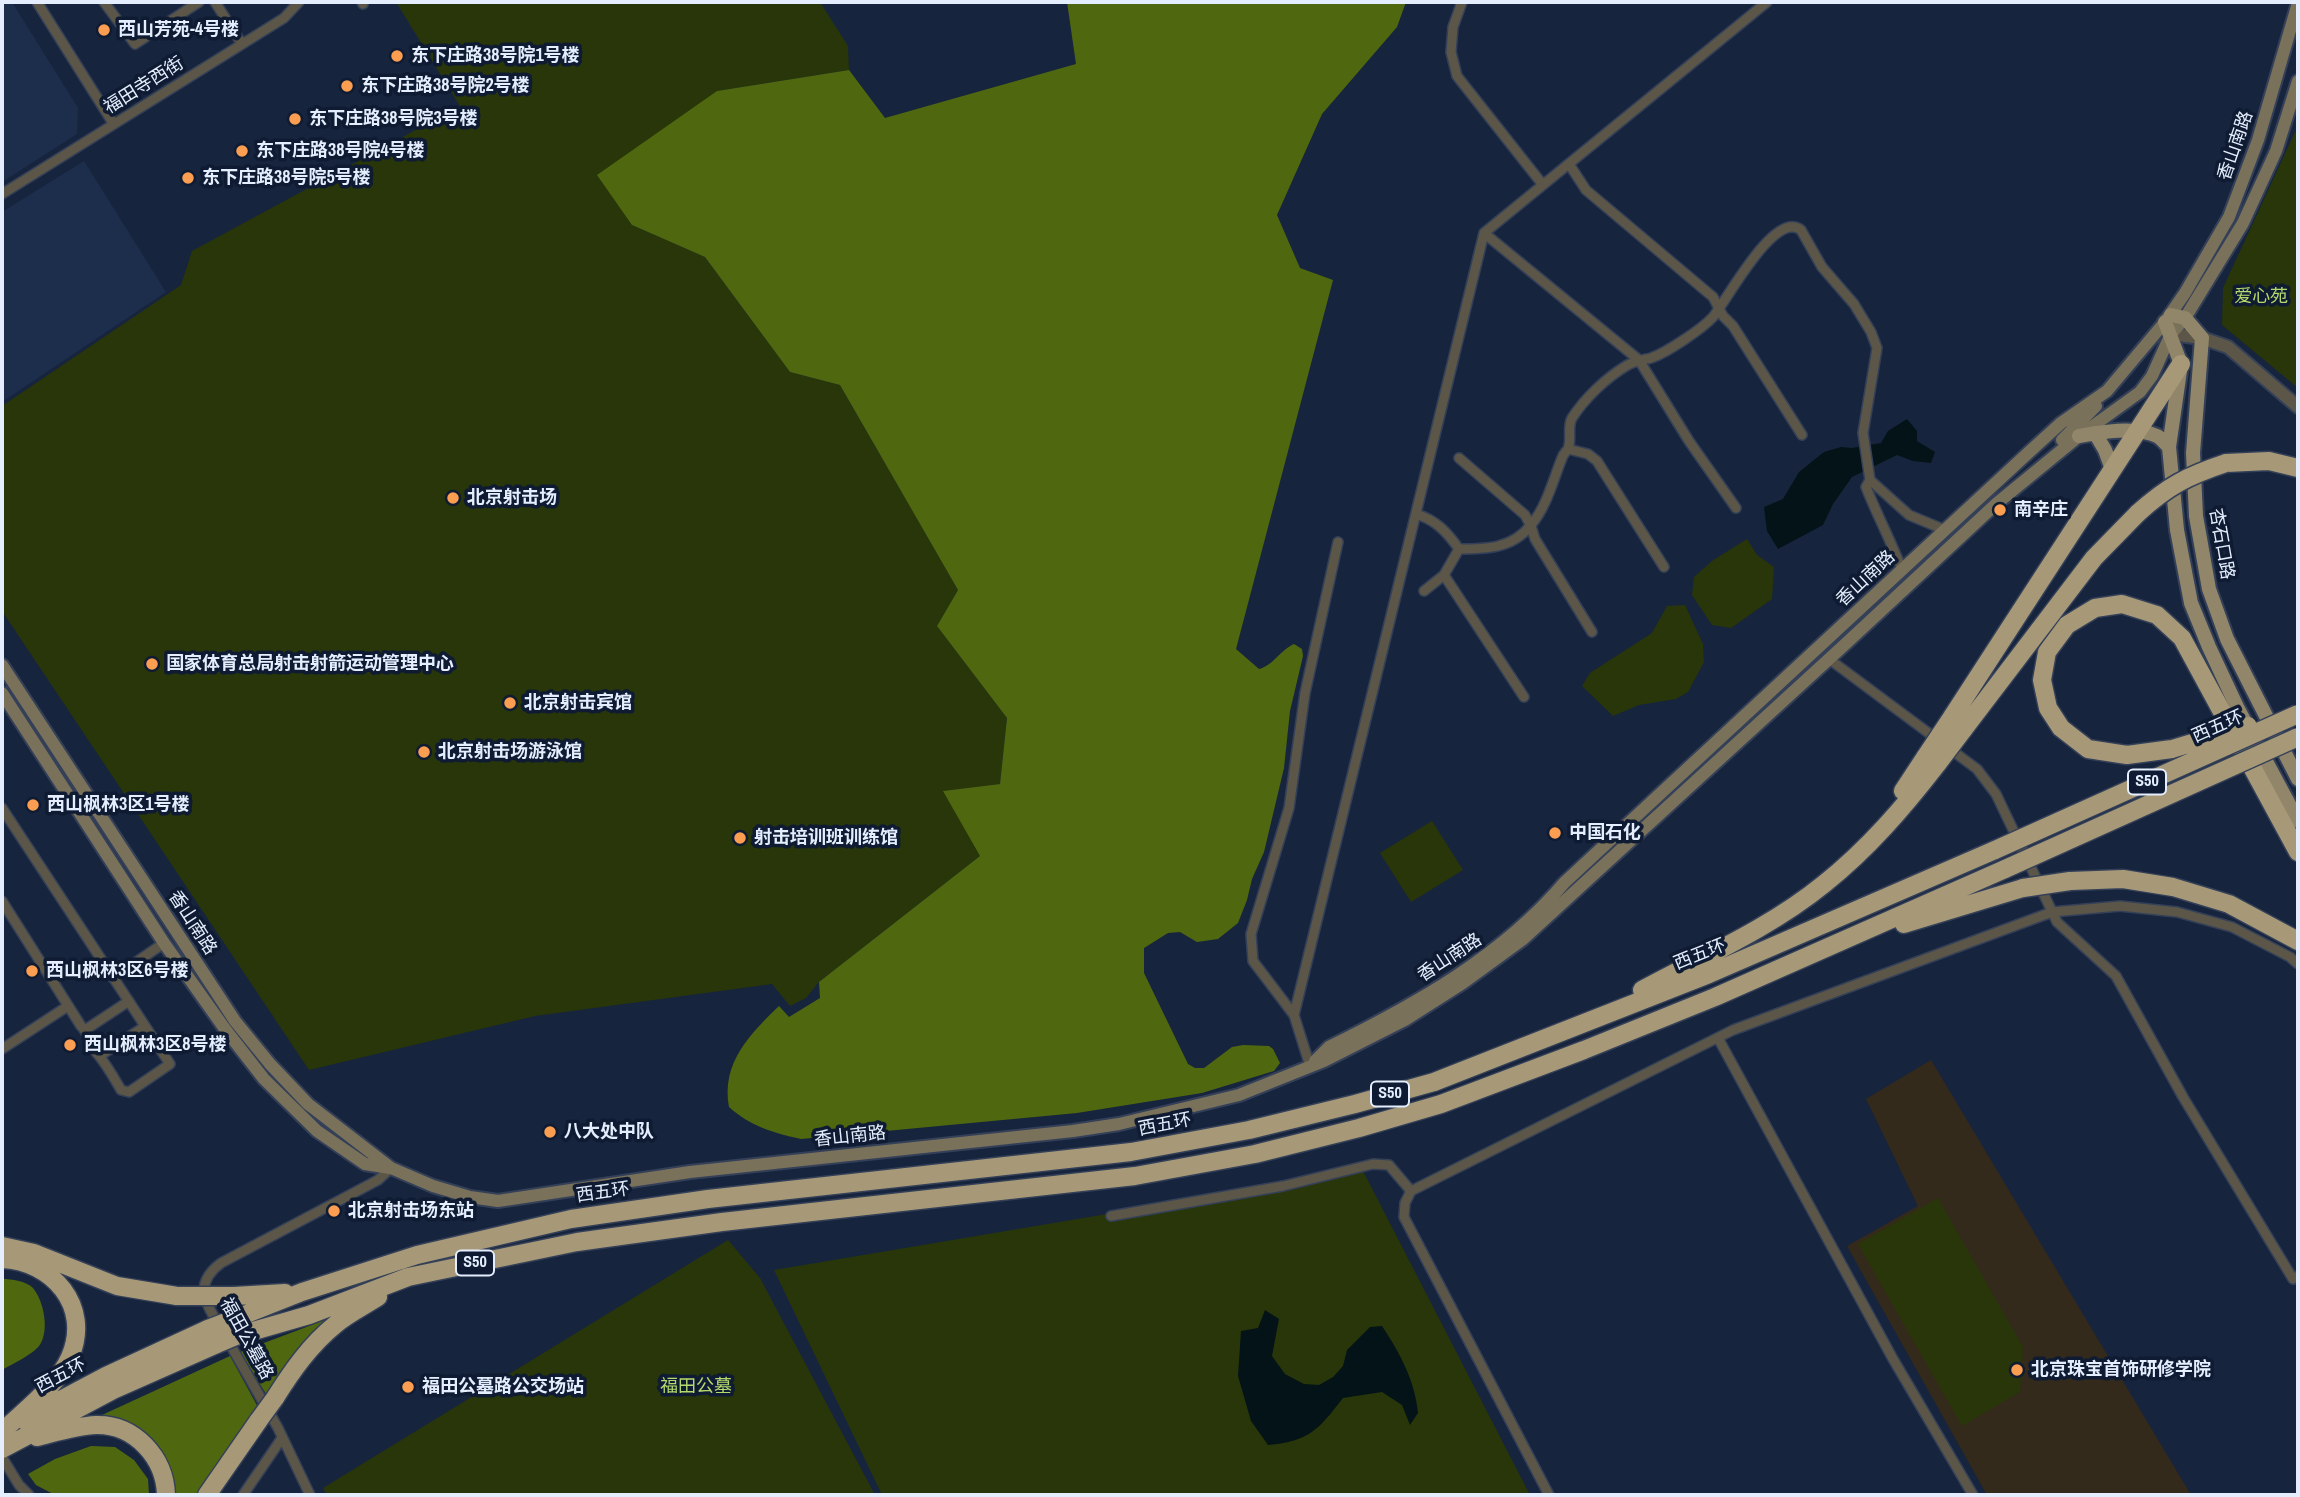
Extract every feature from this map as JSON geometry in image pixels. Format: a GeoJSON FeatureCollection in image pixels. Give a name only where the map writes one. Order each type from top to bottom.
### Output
{"type":"FeatureCollection","features":[{"type":"Feature","properties":{"kind":"highway"},"geometry":{"type":"LineString","coordinates":[[1958,723],[2112,469],[2181,363]]}},
{"type":"Feature","properties":{"kind":"highway"},"geometry":{"type":"LineString","coordinates":[[1574,1027],[1780,915],[1823,885],[1865,848],[1958,723],[2094,558],[2162,491],[2191,474],[2226,463],[2269,461],[2298,468]]}},
{"type":"Feature","properties":{"kind":"highway"},"geometry":{"type":"LineString","coordinates":[[2298,712],[2172,749],[2126,755],[2088,749],[2061,728],[2048,708],[2042,680],[2047,652],[2067,625],[2095,608],[2122,604],[2157,615],[2182,638],[2298,852]]}},
{"type":"Feature","properties":{"kind":"highway","name":"西五环"},"geometry":{"type":"LineString","coordinates":[[4,1442],[106,1376],[213,1336],[239,1317],[302,1292],[417,1255],[571,1219],[708,1199],[1131,1152],[1249,1130],[1434,1082],[1709,974],[1996,849],[2298,712]]}},
{"type":"Feature","properties":{"kind":"highway","name":"西五环"},"geometry":{"type":"LineString","coordinates":[[213,1336],[236,1336],[309,1315],[408,1277],[577,1242],[762,1217],[1135,1176],[1255,1154],[1441,1104],[1584,1050],[1834,945],[2298,737]]}},
{"type":"Feature","properties":{"kind":"highway"},"geometry":{"type":"LineString","coordinates":[[1834,945],[2023,888],[2070,881],[2123,879],[2173,887],[2230,904],[2298,941]]}},
{"type":"Feature","properties":{"kind":"highway"},"geometry":{"type":"LineString","coordinates":[[2,1246],[34,1253],[117,1286],[177,1297],[302,1292]]}},
{"type":"Feature","properties":{"kind":"highway"},"geometry":{"type":"LineString","coordinates":[[2,1259],[19,1260],[54,1278],[66,1293],[76,1328],[74,1345],[64,1367],[4,1442]]}},
{"type":"Feature","properties":{"kind":"highway"},"geometry":{"type":"LineString","coordinates":[[207,1495],[293,1370],[322,1336],[338,1322],[408,1277]]}},
{"type":"Feature","properties":{"kind":"highway"},"geometry":{"type":"LineString","coordinates":[[4,1442],[74,1428],[99,1425],[115,1428],[146,1445],[157,1459],[163,1474],[166,1495]]}},
{"type":"Feature","properties":{"kind":"main road","name":"香山南路"},"geometry":{"type":"LineString","coordinates":[[2,668],[235,1021],[270,1064],[326,1120],[391,1168],[433,1186],[470,1197],[498,1201],[690,1172],[1073,1131],[1119,1124],[1239,1095],[1364,1042],[1405,1020],[1463,983],[1522,940],[1996,503],[2036,469],[2140,392],[2152,376],[2173,322],[2229,216],[2258,140],[2298,3]]}},
{"type":"Feature","properties":{"kind":"main road","name":"香山南路"},"geometry":{"type":"LineString","coordinates":[[2036,469],[2096,406],[2113,394],[2173,322],[2243,223],[2276,151],[2298,81]]}},
{"type":"Feature","properties":{"kind":"main road","name":"香山南路"},"geometry":{"type":"LineString","coordinates":[[1310,1066],[1329,1047],[1437,988],[1494,951],[1529,921],[1565,882],[2061,423],[2107,391],[2173,322]]}},
{"type":"Feature","properties":{"kind":"main road"},"geometry":{"type":"LineString","coordinates":[[2173,322],[2202,338]]}},
{"type":"Feature","properties":{"kind":"main road"},"geometry":{"type":"LineString","coordinates":[[2173,322],[2181,363],[2169,447],[2177,530],[2191,603],[2232,695],[2298,821]]}},
{"type":"Feature","properties":{"kind":"main road","name":"杏石口路"},"geometry":{"type":"LineString","coordinates":[[2202,338],[2193,453],[2196,516],[2209,589],[2227,639],[2298,779]]}},
{"type":"Feature","properties":{"kind":"main road"},"geometry":{"type":"LineString","coordinates":[[2079,436],[2118,431],[2136,432],[2158,436],[2169,447]]}},
{"type":"Feature","properties":{"kind":"main road"},"geometry":{"type":"LineString","coordinates":[[2095,433],[2112,469]]}},
{"type":"Feature","properties":{"kind":"main road","name":"香山南路"},"geometry":{"type":"LineString","coordinates":[[2,693],[164,943],[264,1079],[317,1131],[365,1164],[391,1168]]}},
{"type":"Feature","properties":{"kind":"street"},"geometry":{"type":"LineString","coordinates":[[37,2],[113,123]]}},
{"type":"Feature","properties":{"kind":"street"},"geometry":{"type":"LineString","coordinates":[[104,2],[135,44],[199,2]]}},
{"type":"Feature","properties":{"kind":"street"},"geometry":{"type":"LineString","coordinates":[[215,2],[242,44]]}},
{"type":"Feature","properties":{"kind":"street","name":"福田寺西街"},"geometry":{"type":"LineString","coordinates":[[2,194],[284,18],[299,2]]}},
{"type":"Feature","properties":{"kind":"street"},"geometry":{"type":"LineString","coordinates":[[1462,2],[1453,27],[1451,52],[1457,76],[1543,185]]}},
{"type":"Feature","properties":{"kind":"street"},"geometry":{"type":"LineString","coordinates":[[1294,1015],[1484,233],[1768,2]]}},
{"type":"Feature","properties":{"kind":"street"},"geometry":{"type":"LineString","coordinates":[[1569,164],[1586,190],[1713,297],[1802,435]]}},
{"type":"Feature","properties":{"kind":"street"},"geometry":{"type":"LineString","coordinates":[[1459,549],[1495,548],[1509,544],[1531,526],[1550,492],[1563,454],[1568,449],[1571,420],[1598,388],[1626,365],[1652,357],[1697,331],[1713,316],[1764,243],[1788,226],[1796,226],[1822,267],[1854,304],[1871,331],[1877,348],[1863,433],[1869,477],[1866,487],[1902,569]]}},
{"type":"Feature","properties":{"kind":"street"},"geometry":{"type":"LineString","coordinates":[[1484,233],[1639,359],[1689,441],[1735,508]]}},
{"type":"Feature","properties":{"kind":"street"},"geometry":{"type":"LineString","coordinates":[[2173,322],[2202,338],[2228,347],[2298,407]]}},
{"type":"Feature","properties":{"kind":"street"},"geometry":{"type":"LineString","coordinates":[[1568,449],[1588,454],[1597,461],[1664,567]]}},
{"type":"Feature","properties":{"kind":"street"},"geometry":{"type":"LineString","coordinates":[[1459,458],[1525,515],[1535,539],[1592,632]]}},
{"type":"Feature","properties":{"kind":"street"},"geometry":{"type":"LineString","coordinates":[[1869,477],[1909,515],[1945,530]]}},
{"type":"Feature","properties":{"kind":"street"},"geometry":{"type":"LineString","coordinates":[[1416,514],[1428,517],[1446,530],[1459,549]]}},
{"type":"Feature","properties":{"kind":"street"},"geometry":{"type":"LineString","coordinates":[[1310,1066],[1294,1015],[1252,961],[1251,934],[1289,808],[1305,692],[1338,542]]}},
{"type":"Feature","properties":{"kind":"street"},"geometry":{"type":"LineString","coordinates":[[1424,592],[1444,575],[1459,549]]}},
{"type":"Feature","properties":{"kind":"street"},"geometry":{"type":"LineString","coordinates":[[1444,575],[1524,697]]}},
{"type":"Feature","properties":{"kind":"street"},"geometry":{"type":"LineString","coordinates":[[1829,659],[1977,769],[1996,794],[2057,922],[2116,976],[2183,1097],[2293,1279],[2298,1276]]}},
{"type":"Feature","properties":{"kind":"street"},"geometry":{"type":"LineString","coordinates":[[2,807],[170,1064],[129,1092],[121,1090],[2,901]]}},
{"type":"Feature","properties":{"kind":"street"},"geometry":{"type":"LineString","coordinates":[[1549,1495],[1404,1217],[1405,1203],[1411,1191],[1733,1030],[2052,912],[2120,906],[2177,912],[2232,927],[2290,957],[2298,964]]}},
{"type":"Feature","properties":{"kind":"street"},"geometry":{"type":"LineString","coordinates":[[113,978],[164,943]]}},
{"type":"Feature","properties":{"kind":"street"},"geometry":{"type":"LineString","coordinates":[[85,1030],[129,1001]]}},
{"type":"Feature","properties":{"kind":"street"},"geometry":{"type":"LineString","coordinates":[[2,1049],[68,1006]]}},
{"type":"Feature","properties":{"kind":"street"},"geometry":{"type":"LineString","coordinates":[[101,1055],[144,1027]]}},
{"type":"Feature","properties":{"kind":"street"},"geometry":{"type":"LineString","coordinates":[[1718,1038],[1893,1359],[1973,1495]]}},
{"type":"Feature","properties":{"kind":"street"},"geometry":{"type":"LineString","coordinates":[[1111,1216],[1283,1186],[1373,1164],[1389,1165],[1411,1191]]}},
{"type":"Feature","properties":{"kind":"street","name":"福田公墓路"},"geometry":{"type":"LineString","coordinates":[[310,1495],[282,1438],[208,1307],[204,1284],[211,1270],[221,1263],[378,1180],[391,1168]]}},
{"type":"Feature","properties":{"kind":"street"},"geometry":{"type":"LineString","coordinates":[[243,1495],[282,1438]]}},
{"type":"Feature","properties":{"kind":"street"},"geometry":{"type":"LineString","coordinates":[[4,1442],[19,1485],[29,1495]]}},
{"type":"Feature","properties":{"kind":"shaded area"},"geometry":{"type":"Polygon","coordinates":[[[2,2],[12,2],[78,108],[77,134],[2,182],[2,2]]]}},
{"type":"Feature","properties":{"kind":"shaded area"},"geometry":{"type":"Polygon","coordinates":[[[84,161],[166,292],[2,402],[2,212],[84,161]]]}},
{"type":"Feature","properties":{"kind":"shaded area"},"geometry":{"type":"Polygon","coordinates":[[[1907,419],[1917,431],[1917,441],[1935,452],[1931,463],[1913,461],[1897,455],[1852,477],[1833,504],[1823,525],[1778,549],[1767,531],[1764,507],[1783,499],[1799,472],[1824,452],[1841,447],[1881,443],[1888,431],[1907,419]]]}},
{"type":"Feature","properties":{"kind":"shaded area","name":"北京珠宝首饰研修学院"},"geometry":{"type":"Polygon","coordinates":[[[1931,1060],[2191,1495],[1987,1495],[1847,1246],[1918,1206],[1866,1099],[1931,1060]]]}},
{"type":"Feature","properties":{"kind":"shaded area"},"geometry":{"type":"Polygon","coordinates":[[[1265,1310],[1279,1319],[1272,1356],[1285,1374],[1304,1384],[1319,1385],[1333,1377],[1343,1366],[1347,1350],[1370,1327],[1382,1326],[1401,1357],[1414,1390],[1418,1413],[1410,1425],[1402,1405],[1382,1392],[1343,1398],[1312,1432],[1294,1440],[1268,1445],[1251,1421],[1238,1376],[1241,1331],[1258,1328],[1265,1310]]]}},
{"type":"Feature","properties":{"kind":"green space","name":"北京射击场"},"geometry":{"type":"Polygon","coordinates":[[[396,2],[820,2],[848,46],[849,70],[717,91],[632,225],[705,257],[790,372],[840,385],[958,590],[937,626],[1007,718],[1000,784],[944,791],[980,856],[819,982],[806,998],[790,1006],[772,984],[535,1016],[309,1070],[2,611],[2,406],[181,285],[192,251],[460,106],[396,2]]]}},
{"type":"Feature","properties":{"kind":"green space"},"geometry":{"type":"Polygon","coordinates":[[[1067,2],[1406,2],[1397,27],[1322,114],[1277,215],[1300,268],[1333,280],[1236,649],[1259,669],[1294,644],[1302,649],[1303,656],[1290,711],[1284,768],[1264,852],[1238,923],[1218,939],[1197,942],[1180,932],[1168,933],[1144,948],[1144,973],[1188,1064],[1195,1068],[1204,1068],[1232,1047],[1243,1045],[1269,1046],[1280,1063],[1274,1071],[1202,1093],[1077,1113],[801,1139],[791,1137],[754,1124],[729,1107],[729,1077],[740,1050],[779,1006],[789,1017],[820,998],[819,982],[980,856],[943,791],[1000,784],[1007,718],[937,626],[958,590],[840,385],[790,372],[705,257],[632,225],[597,175],[717,91],[849,70],[885,118],[1076,64],[1067,2]]]}},
{"type":"Feature","properties":{"kind":"green space","name":"爱心苑"},"geometry":{"type":"Polygon","coordinates":[[[2295,132],[2298,138],[2298,388],[2222,325],[2223,288],[2295,132]]]}},
{"type":"Feature","properties":{"kind":"green space"},"geometry":{"type":"Polygon","coordinates":[[[1747,539],[1757,555],[1774,567],[1772,599],[1731,628],[1712,625],[1692,595],[1694,577],[1712,561],[1747,539]]]}},
{"type":"Feature","properties":{"kind":"green space"},"geometry":{"type":"Polygon","coordinates":[[[1685,605],[1703,644],[1704,662],[1688,692],[1676,699],[1639,705],[1613,716],[1582,686],[1590,673],[1652,633],[1667,606],[1685,605]]]}},
{"type":"Feature","properties":{"kind":"green space"},"geometry":{"type":"Polygon","coordinates":[[[1432,821],[1463,870],[1411,902],[1380,853],[1432,821]]]}},
{"type":"Feature","properties":{"kind":"green space"},"geometry":{"type":"Polygon","coordinates":[[[1363,1171],[1530,1495],[882,1495],[774,1270],[1363,1171]]]}},
{"type":"Feature","properties":{"kind":"green space"},"geometry":{"type":"Polygon","coordinates":[[[1938,1198],[2023,1347],[2020,1392],[1962,1426],[1858,1244],[1938,1198]]]}},
{"type":"Feature","properties":{"kind":"green space","name":"福田公墓"},"geometry":{"type":"Polygon","coordinates":[[[728,1240],[760,1278],[875,1495],[327,1495],[323,1488],[728,1240]]]}},
{"type":"Feature","properties":{"kind":"green space"},"geometry":{"type":"Polygon","coordinates":[[[2,1279],[19,1281],[33,1288],[43,1308],[45,1325],[39,1346],[2,1370],[2,1279]]]}},
{"type":"Feature","properties":{"kind":"green space"},"geometry":{"type":"Polygon","coordinates":[[[333,1317],[268,1397],[240,1352],[333,1317]]]}},
{"type":"Feature","properties":{"kind":"green space"},"geometry":{"type":"Polygon","coordinates":[[[230,1356],[259,1409],[199,1495],[175,1495],[168,1466],[152,1444],[129,1427],[102,1415],[230,1356]]]}},
{"type":"Feature","properties":{"kind":"green space"},"geometry":{"type":"Polygon","coordinates":[[[91,1446],[115,1447],[134,1460],[148,1479],[149,1495],[55,1495],[36,1485],[28,1474],[55,1459],[91,1446]]]}},
{"type":"Feature","properties":{"kind":"place","name":"西山芳苑-4号楼"},"geometry":{"type":"Point","coordinates":[104,30]}},
{"type":"Feature","properties":{"kind":"place","name":"东下庄路38号院1号楼"},"geometry":{"type":"Point","coordinates":[397,56]}},
{"type":"Feature","properties":{"kind":"place","name":"东下庄路38号院2号楼"},"geometry":{"type":"Point","coordinates":[347,86]}},
{"type":"Feature","properties":{"kind":"place","name":"东下庄路38号院3号楼"},"geometry":{"type":"Point","coordinates":[295,119]}},
{"type":"Feature","properties":{"kind":"place","name":"东下庄路38号院4号楼"},"geometry":{"type":"Point","coordinates":[242,151]}},
{"type":"Feature","properties":{"kind":"place","name":"东下庄路38号院5号楼"},"geometry":{"type":"Point","coordinates":[188,178]}},
{"type":"Feature","properties":{"kind":"place","name":"北京射击场"},"geometry":{"type":"Point","coordinates":[453,498]}},
{"type":"Feature","properties":{"kind":"place","name":"南辛庄"},"geometry":{"type":"Point","coordinates":[2000,510]}},
{"type":"Feature","properties":{"kind":"place","name":"国家体育总局射击射箭运动管理中心"},"geometry":{"type":"Point","coordinates":[152,664]}},
{"type":"Feature","properties":{"kind":"place","name":"北京射击宾馆"},"geometry":{"type":"Point","coordinates":[510,703]}},
{"type":"Feature","properties":{"kind":"place","name":"北京射击场游泳馆"},"geometry":{"type":"Point","coordinates":[424,752]}},
{"type":"Feature","properties":{"kind":"place","name":"西山枫林3区1号楼"},"geometry":{"type":"Point","coordinates":[33,805]}},
{"type":"Feature","properties":{"kind":"place","name":"中国石化"},"geometry":{"type":"Point","coordinates":[1555,833]}},
{"type":"Feature","properties":{"kind":"place","name":"射击培训班训练馆"},"geometry":{"type":"Point","coordinates":[740,838]}},
{"type":"Feature","properties":{"kind":"place","name":"西山枫林3区6号楼"},"geometry":{"type":"Point","coordinates":[32,971]}},
{"type":"Feature","properties":{"kind":"place","name":"西山枫林3区8号楼"},"geometry":{"type":"Point","coordinates":[70,1045]}},
{"type":"Feature","properties":{"kind":"place","name":"八大处中队"},"geometry":{"type":"Point","coordinates":[550,1132]}},
{"type":"Feature","properties":{"kind":"place","name":"北京射击场东站"},"geometry":{"type":"Point","coordinates":[334,1211]}},
{"type":"Feature","properties":{"kind":"place","name":"北京珠宝首饰研修学院"},"geometry":{"type":"Point","coordinates":[2017,1370]}},
{"type":"Feature","properties":{"kind":"place","name":"福田公墓路公交场站"},"geometry":{"type":"Point","coordinates":[408,1387]}}]}
